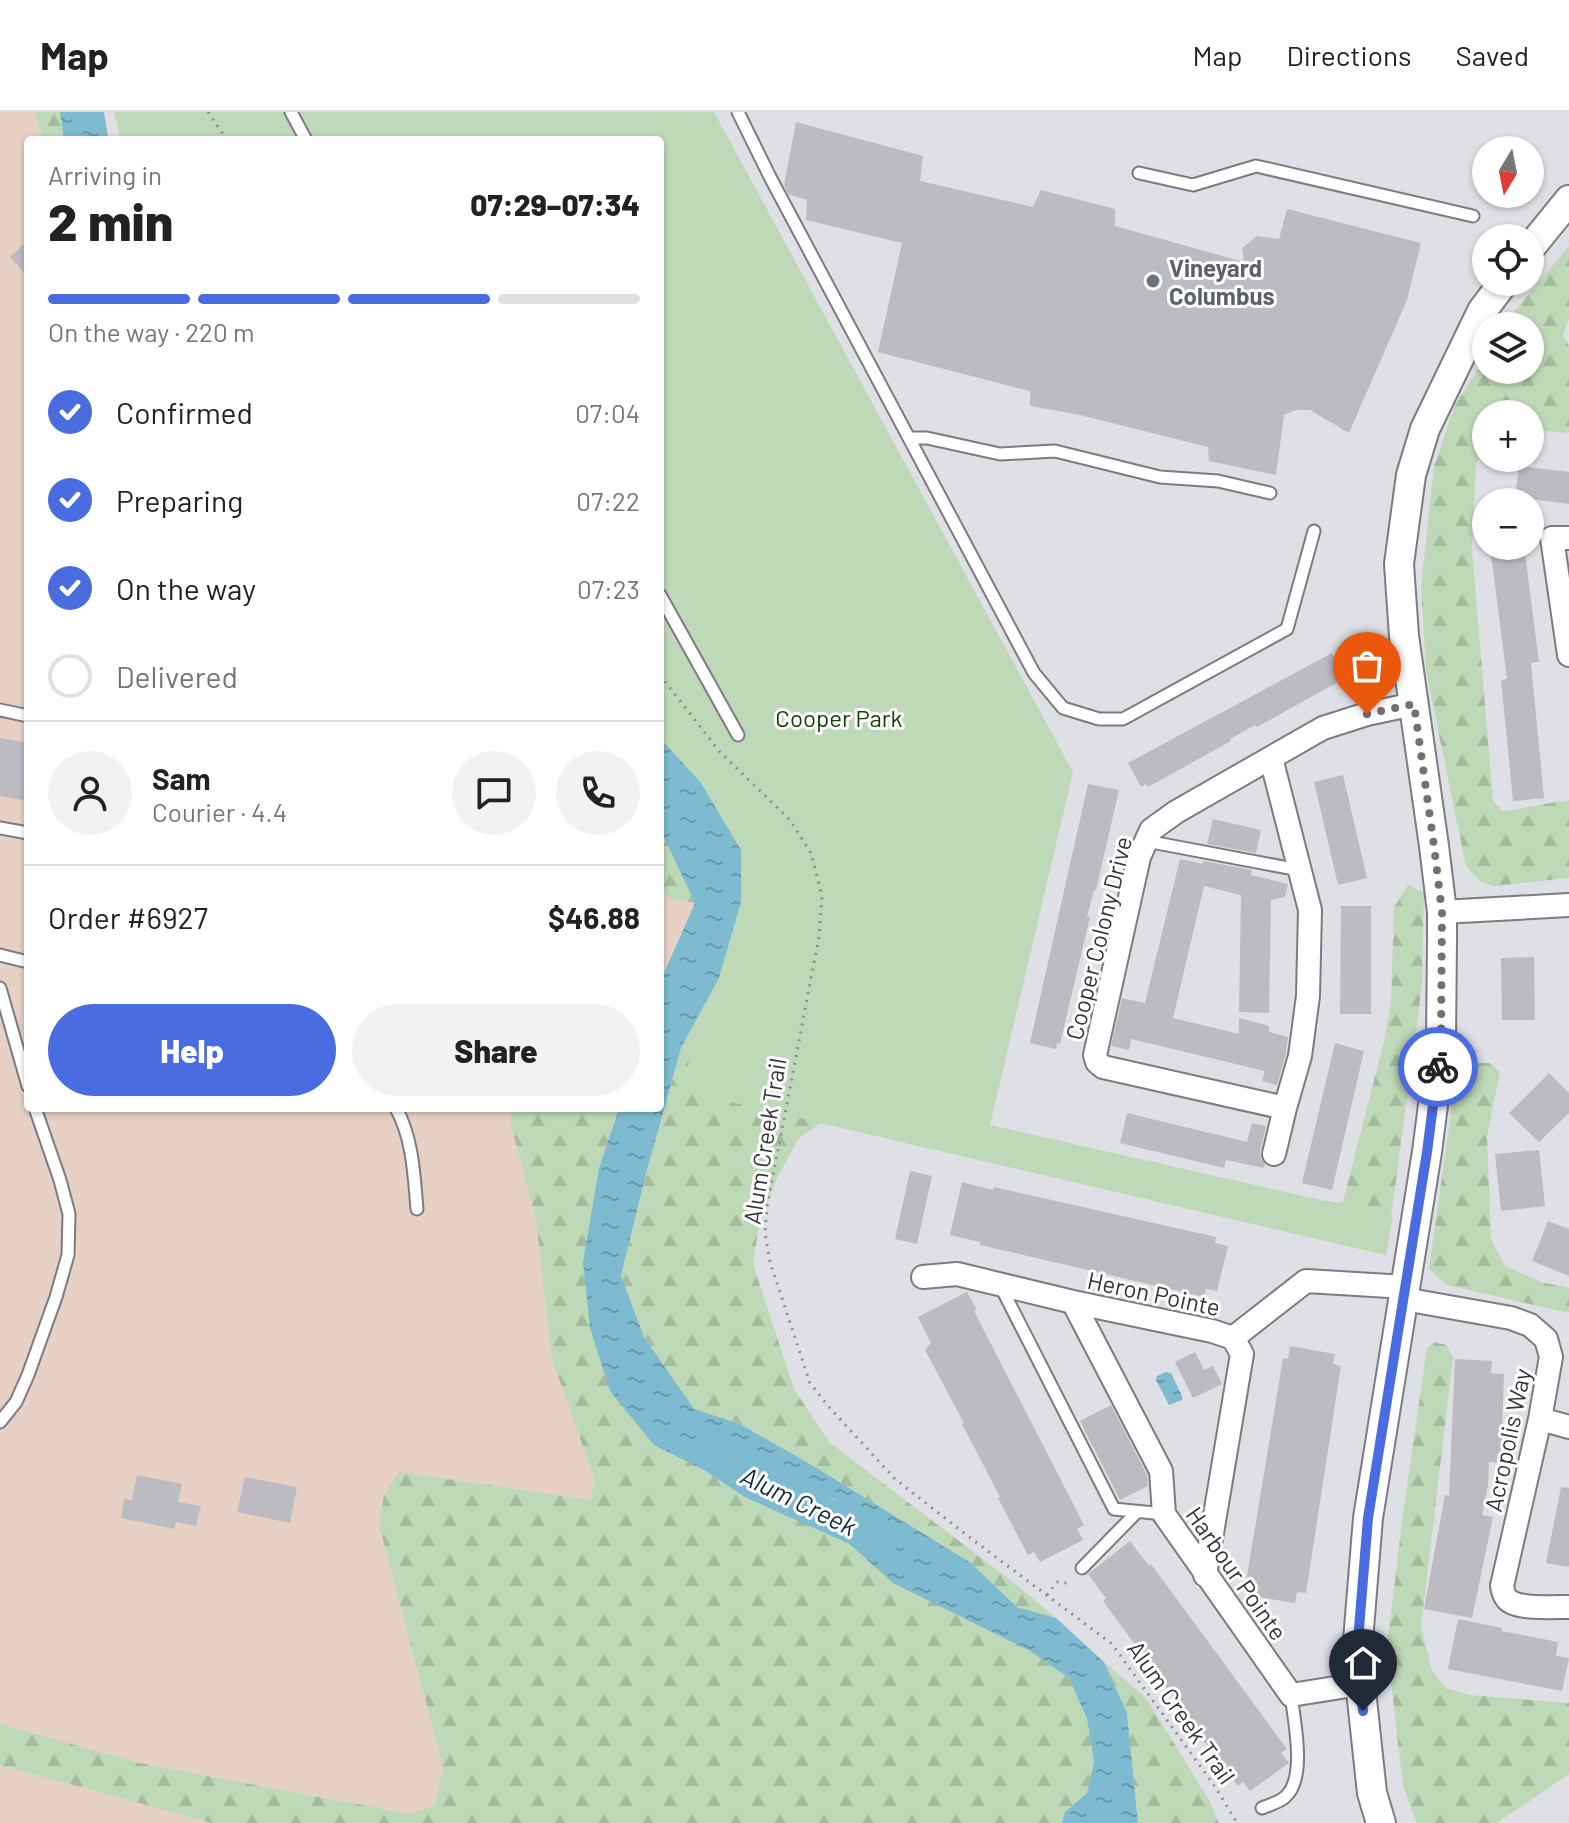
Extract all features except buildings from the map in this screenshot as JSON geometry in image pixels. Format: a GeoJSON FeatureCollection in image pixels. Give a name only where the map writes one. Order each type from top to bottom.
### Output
{"type":"FeatureCollection","features":[{"type":"Feature","properties":{"kind":"street"},"geometry":{"type":"LineString","coordinates":[[1544,231],[1569,200]]}},
{"type":"Feature","properties":{"kind":"street"},"geometry":{"type":"LineString","coordinates":[[1381,1823],[1372,1793],[1357,1653],[1368,1518],[1427,1152],[1441,1042],[1442,912],[1404,636],[1399,564],[1411,475],[1425,429],[1482,311],[1493,296]]}},
{"type":"Feature","properties":{"kind":"street"},"geometry":{"type":"LineString","coordinates":[[1569,538],[1552,538],[1569,655]]}},
{"type":"Feature","properties":{"kind":"street","name":"Cooper Colony Drive"},"geometry":{"type":"LineString","coordinates":[[1285,1108],[1103,1067],[1097,1062],[1095,1055],[1139,857],[1151,830],[1176,812],[1323,728],[1414,704]]}},
{"type":"Feature","properties":{"kind":"street"},"geometry":{"type":"LineString","coordinates":[[1271,758],[1310,910],[1308,996],[1300,1056],[1274,1154]]}},
{"type":"Feature","properties":{"kind":"street"},"geometry":{"type":"LineString","coordinates":[[1442,912],[1569,905]]}},
{"type":"Feature","properties":{"kind":"street","name":"Heron Pointe"},"geometry":{"type":"LineString","coordinates":[[923,1277],[957,1274],[1233,1338],[1306,1281],[1405,1293]]}},
{"type":"Feature","properties":{"kind":"street","name":"Acropolis Way"},"geometry":{"type":"LineString","coordinates":[[1405,1293],[1511,1318],[1530,1325],[1546,1339],[1551,1357],[1540,1419],[1502,1586],[1504,1596],[1512,1603],[1569,1607]]}},
{"type":"Feature","properties":{"kind":"street","name":"Harbour Pointe"},"geometry":{"type":"LineString","coordinates":[[1073,1302],[1161,1471],[1164,1514],[1291,1695]]}},
{"type":"Feature","properties":{"kind":"street"},"geometry":{"type":"LineString","coordinates":[[1205,1575],[1242,1354],[1233,1338]]}},
{"type":"Feature","properties":{"kind":"street"},"geometry":{"type":"LineString","coordinates":[[1540,1419],[1569,1427]]}},
{"type":"Feature","properties":{"kind":"street"},"geometry":{"type":"LineString","coordinates":[[1291,1695],[1360,1684]]}},
{"type":"Feature","properties":{"kind":"lane"},"geometry":{"type":"LineString","coordinates":[[291,112],[304,136]]}},
{"type":"Feature","properties":{"kind":"lane"},"geometry":{"type":"LineString","coordinates":[[738,112],[1034,673],[1063,708],[1099,719],[1123,719],[1287,629],[1314,531]]}},
{"type":"Feature","properties":{"kind":"lane"},"geometry":{"type":"LineString","coordinates":[[1139,173],[1193,185],[1256,166],[1473,216]]}},
{"type":"Feature","properties":{"kind":"lane"},"geometry":{"type":"LineString","coordinates":[[910,438],[927,438],[1000,454],[1055,451],[1160,477],[1218,481],[1270,493]]}},
{"type":"Feature","properties":{"kind":"lane"},"geometry":{"type":"LineString","coordinates":[[664,602],[738,735]]}},
{"type":"Feature","properties":{"kind":"lane"},"geometry":{"type":"LineString","coordinates":[[0,710],[24,715]]}},
{"type":"Feature","properties":{"kind":"lane"},"geometry":{"type":"LineString","coordinates":[[0,828],[24,832]]}},
{"type":"Feature","properties":{"kind":"lane"},"geometry":{"type":"LineString","coordinates":[[1146,841],[1299,870]]}},
{"type":"Feature","properties":{"kind":"lane"},"geometry":{"type":"LineString","coordinates":[[0,955],[24,961]]}},
{"type":"Feature","properties":{"kind":"lane"},"geometry":{"type":"LineString","coordinates":[[0,988],[24,1072]]}},
{"type":"Feature","properties":{"kind":"lane"},"geometry":{"type":"LineString","coordinates":[[0,1422],[16,1402],[28,1375],[68,1255],[69,1214],[36,1112]]}},
{"type":"Feature","properties":{"kind":"lane"},"geometry":{"type":"LineString","coordinates":[[398,1112],[404,1122],[412,1159],[417,1209]]}},
{"type":"Feature","properties":{"kind":"lane"},"geometry":{"type":"LineString","coordinates":[[1000,1285],[1114,1509],[1164,1514]]}},
{"type":"Feature","properties":{"kind":"lane"},"geometry":{"type":"LineString","coordinates":[[1082,1568],[1137,1512]]}},
{"type":"Feature","properties":{"kind":"lane","name":"Harbour Pointe"},"geometry":{"type":"LineString","coordinates":[[1262,1808],[1286,1796],[1297,1779],[1291,1695]]}},
{"type":"Feature","properties":{"kind":"path"},"geometry":{"type":"LineString","coordinates":[[208,112],[224,136]]}},
{"type":"Feature","properties":{"kind":"path","name":"Alum Creek Trail"},"geometry":{"type":"LineString","coordinates":[[664,680],[719,751],[790,820],[811,853],[822,896],[819,937],[767,1207],[765,1233],[770,1262],[810,1383],[895,1479],[1112,1644],[1216,1788],[1237,1823]]}},
{"type":"Feature","properties":{"kind":"path"},"geometry":{"type":"LineString","coordinates":[[1047,1595],[1054,1585]]}},
{"type":"Feature","properties":{"kind":"shaded area"},"geometry":{"type":"Polygon","coordinates":[[[0,112],[34,112],[43,136],[24,136],[24,1112],[511,1112],[510,1121],[536,1220],[552,1359],[595,1481],[590,1500],[399,1472],[384,1495],[379,1525],[443,1767],[435,1805],[411,1814],[139,1763],[0,1724],[0,112]]]}},
{"type":"Feature","properties":{"kind":"shaded area"},"geometry":{"type":"Polygon","coordinates":[[[664,892],[668,898],[695,903],[664,973],[664,892]]]}},
{"type":"Feature","properties":{"kind":"shaded area"},"geometry":{"type":"Polygon","coordinates":[[[0,1765],[211,1823],[0,1823],[0,1765]]]}},
{"type":"Feature","properties":{"kind":"green space"},"geometry":{"type":"Polygon","coordinates":[[[34,112],[60,112],[63,136],[43,136],[34,112]]]}},
{"type":"Feature","properties":{"kind":"green space","name":"Cooper Park"},"geometry":{"type":"Polygon","coordinates":[[[114,112],[714,112],[1073,772],[990,1125],[1393,1217],[1386,1255],[684,1091],[722,854],[664,789],[664,136],[120,136],[114,112]]]}},
{"type":"Feature","properties":{"kind":"green space"},"geometry":{"type":"Polygon","coordinates":[[[1569,246],[1569,319],[1563,335],[1569,346],[1569,433],[1544,431],[1544,400],[1472,400],[1472,472],[1476,472],[1475,488],[1472,488],[1472,560],[1493,801],[1503,811],[1569,800],[1569,878],[1494,886],[1481,882],[1466,866],[1426,671],[1421,587],[1434,466],[1455,405],[1472,378],[1472,384],[1544,384],[1544,312],[1514,312],[1527,296],[1544,296],[1544,276],[1569,246]]]}},
{"type":"Feature","properties":{"kind":"green space"},"geometry":{"type":"Polygon","coordinates":[[[664,837],[695,903],[668,898],[664,892],[664,837]]]}},
{"type":"Feature","properties":{"kind":"green space"},"geometry":{"type":"Polygon","coordinates":[[[1408,885],[1424,893],[1422,985],[1386,1255],[821,1123],[799,1138],[775,1182],[759,1225],[753,1264],[794,1389],[829,1442],[1056,1618],[1017,1607],[971,1563],[815,1467],[740,1424],[693,1409],[644,1337],[621,1277],[681,1048],[719,978],[989,1125],[1334,1203],[1343,1202],[1384,1041],[1391,1005],[1394,907],[1408,885]]]}},
{"type":"Feature","properties":{"kind":"green space"},"geometry":{"type":"Polygon","coordinates":[[[1458,1063],[1490,1063],[1500,1072],[1487,1137],[1491,1239],[1505,1266],[1541,1282],[1569,1288],[1569,1313],[1447,1285],[1429,1269],[1458,1063]]]}},
{"type":"Feature","properties":{"kind":"green space"},"geometry":{"type":"Polygon","coordinates":[[[511,1112],[618,1112],[599,1168],[610,1391],[800,1490],[835,1499],[845,1539],[1069,1678],[1087,1719],[1094,1762],[1087,1793],[1065,1812],[1062,1823],[211,1823],[0,1765],[0,1724],[139,1763],[410,1814],[435,1805],[443,1767],[379,1525],[384,1495],[399,1472],[590,1500],[595,1481],[552,1359],[536,1220],[510,1121],[511,1112]]]}},
{"type":"Feature","properties":{"kind":"green space"},"geometry":{"type":"Polygon","coordinates":[[[1434,1342],[1446,1345],[1453,1357],[1421,1627],[1432,1671],[1446,1688],[1469,1695],[1569,1703],[1569,1774],[1497,1823],[1417,1823],[1403,1786],[1387,1647],[1427,1348],[1434,1342]]]}},
{"type":"Feature","properties":{"kind":"green space"},"geometry":{"type":"Polygon","coordinates":[[[1104,1662],[1146,1698],[1209,1800],[1219,1823],[1138,1823],[1127,1713],[1104,1662]]]}},
{"type":"Feature","properties":{"kind":"water"},"geometry":{"type":"Polygon","coordinates":[[[60,112],[104,112],[108,136],[63,136],[60,112]]]}},
{"type":"Feature","properties":{"kind":"water"},"geometry":{"type":"Polygon","coordinates":[[[664,742],[701,783],[741,850],[741,902],[719,978],[681,1048],[664,1109],[664,973],[695,903],[664,837],[664,742]]]}},
{"type":"Feature","properties":{"kind":"water"},"geometry":{"type":"Polygon","coordinates":[[[618,1112],[663,1112],[621,1276],[644,1337],[694,1409],[740,1424],[971,1563],[1017,1607],[1056,1618],[1104,1662],[1127,1713],[1138,1823],[1062,1823],[1065,1812],[1087,1793],[1094,1762],[1087,1719],[1069,1678],[1030,1651],[893,1583],[844,1539],[835,1499],[704,1470],[654,1445],[610,1391],[590,1328],[583,1262],[599,1168],[618,1112]]]}},
{"type":"Feature","properties":{"kind":"water"},"geometry":{"type":"Polygon","coordinates":[[[1171,1373],[1182,1396],[1182,1400],[1169,1405],[1156,1380],[1157,1376],[1171,1373]]]}},
{"type":"Feature","properties":{"kind":"waterway","name":"Alum Creek"},"geometry":{"type":"LineString","coordinates":[[711,1454],[753,1482],[882,1540]]}},
{"type":"Feature","properties":{"kind":"way so far"},"geometry":{"type":"LineString","coordinates":[[1367,714],[1414,704],[1442,912],[1438,1067]]}},
{"type":"Feature","properties":{"kind":"place","name":"Vineyard Columbus"},"geometry":{"type":"Point","coordinates":[1153,281]}},
{"type":"Feature","properties":{"kind":"route"},"geometry":{"type":"LineString","coordinates":[[1363,1711],[1357,1653],[1368,1518],[1438,1067]]}}]}
